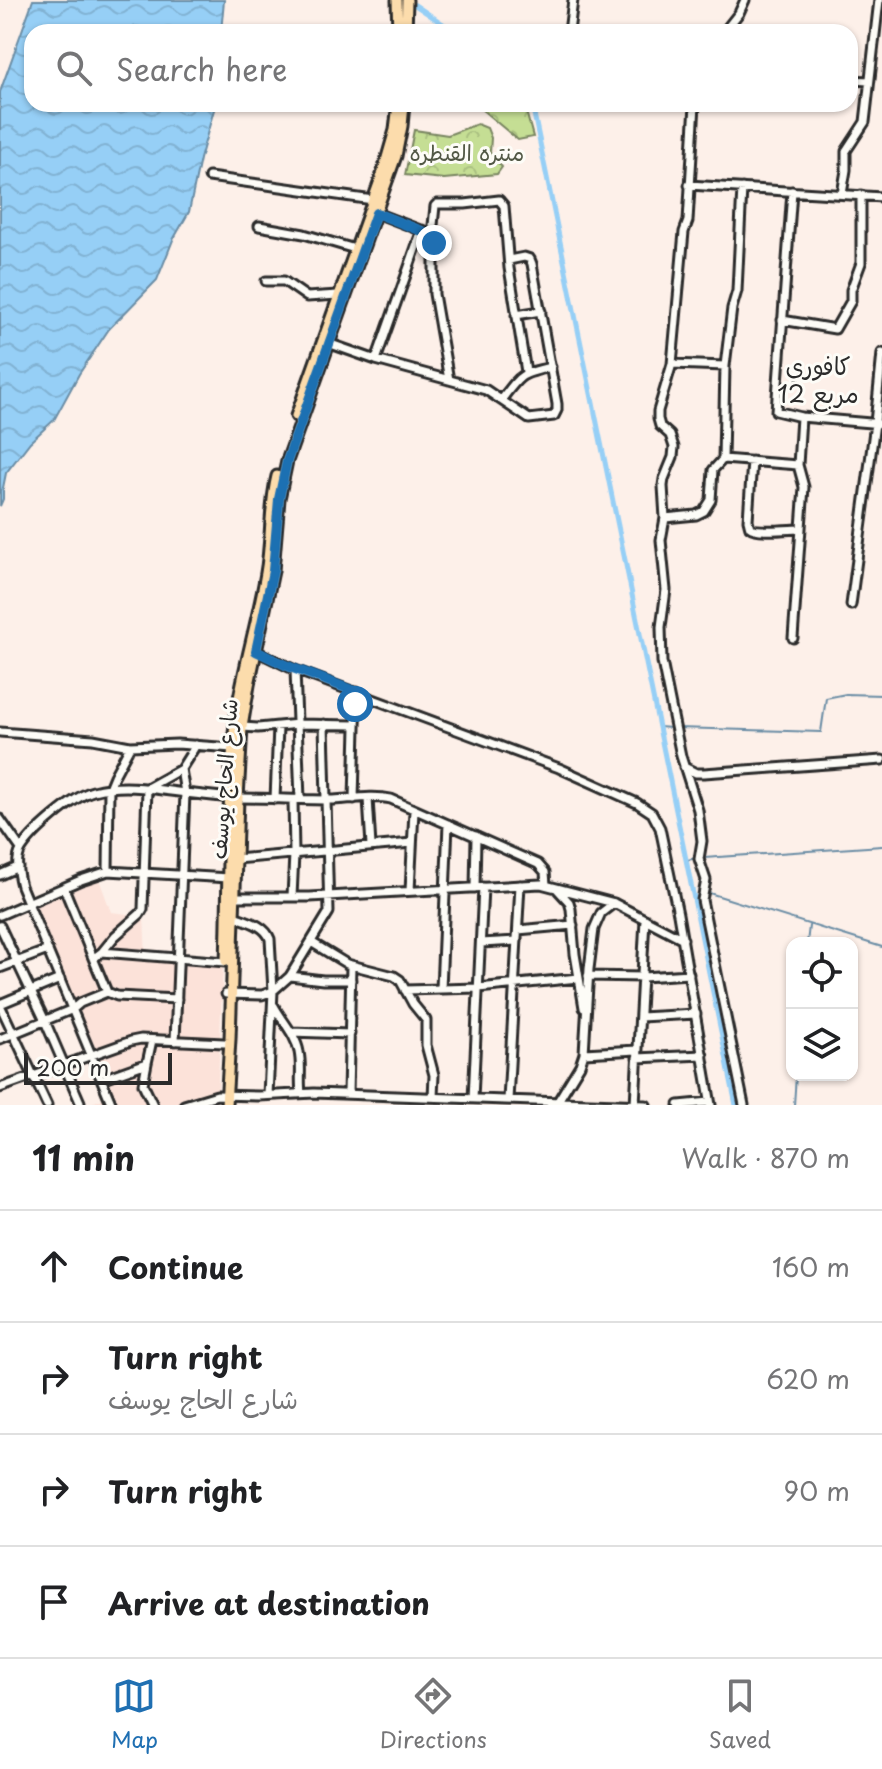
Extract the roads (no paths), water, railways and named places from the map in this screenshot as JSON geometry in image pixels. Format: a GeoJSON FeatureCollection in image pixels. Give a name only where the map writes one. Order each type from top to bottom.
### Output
{"type":"FeatureCollection","features":[{"type":"Feature","properties":{"kind":"main road"},"geometry":{"type":"LineString","coordinates":[[397,0],[398,24]]}},
{"type":"Feature","properties":{"kind":"main road"},"geometry":{"type":"LineString","coordinates":[[406,24],[407,0]]}},
{"type":"Feature","properties":{"kind":"main road","name":"شارع الحاج يوسف"},"geometry":{"type":"LineString","coordinates":[[224,1100],[236,859],[233,748],[242,683],[269,557],[276,477],[389,153],[397,112]]}},
{"type":"Feature","properties":{"kind":"main road","name":"شارع الحاج يوسف"},"geometry":{"type":"LineString","coordinates":[[224,1100],[224,1043],[229,994],[226,962],[234,798],[242,727],[273,571],[279,499],[284,473],[328,343],[396,156],[403,112]]}},
{"type":"Feature","properties":{"kind":"street"},"geometry":{"type":"LineString","coordinates":[[570,24],[573,0]]}},
{"type":"Feature","properties":{"kind":"street"},"geometry":{"type":"LineString","coordinates":[[730,24],[745,0]]}},
{"type":"Feature","properties":{"kind":"street"},"geometry":{"type":"LineString","coordinates":[[842,194],[846,151],[863,126],[879,0]]}},
{"type":"Feature","properties":{"kind":"street"},"geometry":{"type":"LineString","coordinates":[[871,67],[882,60]]}},
{"type":"Feature","properties":{"kind":"street"},"geometry":{"type":"LineString","coordinates":[[858,80],[869,81]]}},
{"type":"Feature","properties":{"kind":"street"},"geometry":{"type":"LineString","coordinates":[[694,112],[688,221],[684,232],[672,364],[658,411],[660,426],[670,435],[674,447],[663,486],[665,518],[661,540],[666,583],[661,627],[662,662],[676,736],[698,810],[702,847],[699,859],[706,880],[702,900],[744,1105]]}},
{"type":"Feature","properties":{"kind":"street"},"geometry":{"type":"LineString","coordinates":[[209,177],[373,200]]}},
{"type":"Feature","properties":{"kind":"street"},"geometry":{"type":"LineString","coordinates":[[689,185],[882,197]]}},
{"type":"Feature","properties":{"kind":"street"},"geometry":{"type":"LineString","coordinates":[[665,518],[696,515],[704,511],[711,500],[713,470],[723,459],[725,366],[737,291],[742,188]]}},
{"type":"Feature","properties":{"kind":"street"},"geometry":{"type":"LineString","coordinates":[[792,191],[776,411],[801,417],[879,423]]}},
{"type":"Feature","properties":{"kind":"street"},"geometry":{"type":"LineString","coordinates":[[782,320],[835,329],[851,301],[851,290],[861,263],[861,195]]}},
{"type":"Feature","properties":{"kind":"street"},"geometry":{"type":"LineString","coordinates":[[449,380],[435,306],[432,235],[437,204],[499,200],[504,206],[516,315],[526,372]]}},
{"type":"Feature","properties":{"kind":"street"},"geometry":{"type":"LineString","coordinates":[[376,213],[432,235]]}},
{"type":"Feature","properties":{"kind":"street"},"geometry":{"type":"LineString","coordinates":[[259,226],[304,234],[355,249]]}},
{"type":"Feature","properties":{"kind":"street"},"geometry":{"type":"LineString","coordinates":[[376,360],[422,230]]}},
{"type":"Feature","properties":{"kind":"street"},"geometry":{"type":"LineString","coordinates":[[328,343],[350,353],[486,390],[529,419],[554,416],[557,404],[530,259],[509,260]]}},
{"type":"Feature","properties":{"kind":"street"},"geometry":{"type":"LineString","coordinates":[[266,281],[284,281],[307,297],[338,295]]}},
{"type":"Feature","properties":{"kind":"street"},"geometry":{"type":"LineString","coordinates":[[516,315],[541,311]]}},
{"type":"Feature","properties":{"kind":"street"},"geometry":{"type":"LineString","coordinates":[[851,605],[879,423],[882,353]]}},
{"type":"Feature","properties":{"kind":"street"},"geometry":{"type":"LineString","coordinates":[[672,364],[725,366]]}},
{"type":"Feature","properties":{"kind":"street"},"geometry":{"type":"LineString","coordinates":[[502,399],[526,372],[551,367]]}},
{"type":"Feature","properties":{"kind":"street"},"geometry":{"type":"LineString","coordinates":[[793,638],[804,487],[798,465],[801,417]]}},
{"type":"Feature","properties":{"kind":"street"},"geometry":{"type":"LineString","coordinates":[[723,459],[798,465]]}},
{"type":"Feature","properties":{"kind":"street"},"geometry":{"type":"LineString","coordinates":[[752,461],[749,526],[761,531],[801,529]]}},
{"type":"Feature","properties":{"kind":"street"},"geometry":{"type":"LineString","coordinates":[[256,651],[295,670],[559,768],[648,810],[660,828],[683,939],[710,1104],[679,1105]]}},
{"type":"Feature","properties":{"kind":"street"},"geometry":{"type":"LineString","coordinates":[[292,897],[298,724],[295,670]]}},
{"type":"Feature","properties":{"kind":"street"},"geometry":{"type":"LineString","coordinates":[[354,799],[357,692]]}},
{"type":"Feature","properties":{"kind":"street"},"geometry":{"type":"LineString","coordinates":[[229,994],[262,995],[273,991],[290,976],[329,912],[324,724]]}},
{"type":"Feature","properties":{"kind":"street"},"geometry":{"type":"LineString","coordinates":[[242,727],[355,725]]}},
{"type":"Feature","properties":{"kind":"street"},"geometry":{"type":"LineString","coordinates":[[275,799],[278,727]]}},
{"type":"Feature","properties":{"kind":"street"},"geometry":{"type":"LineString","coordinates":[[0,732],[93,739],[130,746],[233,748]]}},
{"type":"Feature","properties":{"kind":"street"},"geometry":{"type":"LineString","coordinates":[[147,788],[181,769],[196,745]]}},
{"type":"Feature","properties":{"kind":"street"},"geometry":{"type":"LineString","coordinates":[[108,871],[109,788],[130,746]]}},
{"type":"Feature","properties":{"kind":"street"},"geometry":{"type":"LineString","coordinates":[[684,767],[704,773],[882,760]]}},
{"type":"Feature","properties":{"kind":"street"},"geometry":{"type":"LineString","coordinates":[[175,1041],[185,793],[181,769]]}},
{"type":"Feature","properties":{"kind":"street"},"geometry":{"type":"LineString","coordinates":[[112,1105],[20,881],[18,867],[21,849],[77,799],[109,788],[147,788],[234,798],[327,800],[382,797],[538,864],[545,872],[548,885]]}},
{"type":"Feature","properties":{"kind":"street"},"geometry":{"type":"LineString","coordinates":[[94,958],[140,914],[144,904],[147,788]]}},
{"type":"Feature","properties":{"kind":"street"},"geometry":{"type":"LineString","coordinates":[[368,799],[371,846]]}},
{"type":"Feature","properties":{"kind":"street"},"geometry":{"type":"LineString","coordinates":[[410,891],[414,810]]}},
{"type":"Feature","properties":{"kind":"street"},"geometry":{"type":"LineString","coordinates":[[0,820],[21,849]]}},
{"type":"Feature","properties":{"kind":"street"},"geometry":{"type":"LineString","coordinates":[[441,989],[448,824]]}},
{"type":"Feature","properties":{"kind":"street"},"geometry":{"type":"LineString","coordinates":[[473,1099],[481,943],[476,836]]}},
{"type":"Feature","properties":{"kind":"street"},"geometry":{"type":"LineString","coordinates":[[236,859],[412,843]]}},
{"type":"Feature","properties":{"kind":"street"},"geometry":{"type":"LineString","coordinates":[[0,875],[18,867]]}},
{"type":"Feature","properties":{"kind":"street"},"geometry":{"type":"LineString","coordinates":[[0,915],[108,871],[229,878]]}},
{"type":"Feature","properties":{"kind":"street"},"geometry":{"type":"LineString","coordinates":[[508,1100],[520,885]]}},
{"type":"Feature","properties":{"kind":"street"},"geometry":{"type":"LineString","coordinates":[[235,897],[329,896],[548,885],[614,903],[683,939]]}},
{"type":"Feature","properties":{"kind":"street"},"geometry":{"type":"LineString","coordinates":[[548,885],[558,890],[569,902],[586,1016]]}},
{"type":"Feature","properties":{"kind":"street"},"geometry":{"type":"LineString","coordinates":[[64,888],[107,992]]}},
{"type":"Feature","properties":{"kind":"street"},"geometry":{"type":"LineString","coordinates":[[558,1101],[584,1053],[594,929],[598,919],[614,903]]}},
{"type":"Feature","properties":{"kind":"street"},"geometry":{"type":"LineString","coordinates":[[234,916],[261,927],[269,935],[273,991],[268,1095]]}},
{"type":"Feature","properties":{"kind":"street"},"geometry":{"type":"LineString","coordinates":[[635,1104],[645,919]]}},
{"type":"Feature","properties":{"kind":"street"},"geometry":{"type":"LineString","coordinates":[[518,930],[573,925]]}},
{"type":"Feature","properties":{"kind":"street"},"geometry":{"type":"LineString","coordinates":[[0,926],[80,1102]]}},
{"type":"Feature","properties":{"kind":"street"},"geometry":{"type":"LineString","coordinates":[[481,943],[517,941]]}},
{"type":"Feature","properties":{"kind":"street"},"geometry":{"type":"LineString","coordinates":[[311,942],[351,965],[398,978],[426,1020],[427,1050],[434,1075],[433,1097]]}},
{"type":"Feature","properties":{"kind":"street"},"geometry":{"type":"LineString","coordinates":[[0,968],[48,950]]}},
{"type":"Feature","properties":{"kind":"street"},"geometry":{"type":"LineString","coordinates":[[102,952],[226,962]]}},
{"type":"Feature","properties":{"kind":"street"},"geometry":{"type":"LineString","coordinates":[[348,1094],[351,965]]}},
{"type":"Feature","properties":{"kind":"street"},"geometry":{"type":"LineString","coordinates":[[588,976],[689,974]]}},
{"type":"Feature","properties":{"kind":"street"},"geometry":{"type":"LineString","coordinates":[[290,976],[351,980]]}},
{"type":"Feature","properties":{"kind":"street"},"geometry":{"type":"LineString","coordinates":[[405,990],[478,988],[578,978]]}},
{"type":"Feature","properties":{"kind":"street"},"geometry":{"type":"LineString","coordinates":[[47,1105],[0,1004],[60,979]]}},
{"type":"Feature","properties":{"kind":"street"},"geometry":{"type":"LineString","coordinates":[[0,1039],[107,992],[117,996],[177,999]]}},
{"type":"Feature","properties":{"kind":"street"},"geometry":{"type":"LineString","coordinates":[[272,1004],[297,1043],[301,1093]]}},
{"type":"Feature","properties":{"kind":"street"},"geometry":{"type":"LineString","coordinates":[[640,1017],[696,1014]]}},
{"type":"Feature","properties":{"kind":"street"},"geometry":{"type":"LineString","coordinates":[[291,1032],[350,1034]]}},
{"type":"Feature","properties":{"kind":"street"},"geometry":{"type":"LineString","coordinates":[[152,1040],[143,1084],[153,1105]]}},
{"type":"Feature","properties":{"kind":"street"},"geometry":{"type":"LineString","coordinates":[[0,1088],[131,1041],[224,1043]]}},
{"type":"Feature","properties":{"kind":"street"},"geometry":{"type":"LineString","coordinates":[[584,1053],[703,1055]]}},
{"type":"Feature","properties":{"kind":"street"},"geometry":{"type":"LineString","coordinates":[[102,1079],[147,1063]]}},
{"type":"Feature","properties":{"kind":"street"},"geometry":{"type":"LineString","coordinates":[[184,1105],[207,1097],[224,1100],[301,1093],[646,1105]]}},
{"type":"Feature","properties":{"kind":"water"},"geometry":{"type":"Polygon","coordinates":[[[33,0],[224,0],[222,24],[24,24],[33,0]]]}},
{"type":"Feature","properties":{"kind":"water"},"geometry":{"type":"Polygon","coordinates":[[[24,25],[24,112],[213,112],[189,212],[173,240],[157,280],[109,329],[54,420],[30,442],[6,473],[0,506],[0,92],[24,25]]]}},
{"type":"Feature","properties":{"kind":"waterway"},"geometry":{"type":"LineString","coordinates":[[415,5],[443,24]]}},
{"type":"Feature","properties":{"kind":"waterway"},"geometry":{"type":"LineString","coordinates":[[534,112],[736,1105]]}},
{"type":"Feature","properties":{"kind":"waterway"},"geometry":{"type":"LineString","coordinates":[[677,728],[821,732],[826,698],[846,694],[882,695]]}},
{"type":"Feature","properties":{"kind":"waterway"},"geometry":{"type":"LineString","coordinates":[[659,727],[671,728]]}},
{"type":"Feature","properties":{"kind":"waterway"},"geometry":{"type":"LineString","coordinates":[[704,858],[882,846]]}},
{"type":"Feature","properties":{"kind":"waterway"},"geometry":{"type":"LineString","coordinates":[[687,860],[697,858]]}},
{"type":"Feature","properties":{"kind":"waterway"},"geometry":{"type":"LineString","coordinates":[[706,892],[882,947]]}},
{"type":"Feature","properties":{"kind":"waterway"},"geometry":{"type":"LineString","coordinates":[[808,937],[809,926]]}},
{"type":"Feature","properties":{"kind":"waterway"},"geometry":{"type":"LineString","coordinates":[[794,1105],[796,1081]]}},
{"type":"Feature","properties":{"kind":"district","name":"كافوري مربع 12"},"geometry":{"type":"Point","coordinates":[818,381]}},
{"type":"Feature","properties":{"kind":"park label","name":"منتره القنطره"},"geometry":{"type":"Point","coordinates":[467,153]}}]}
